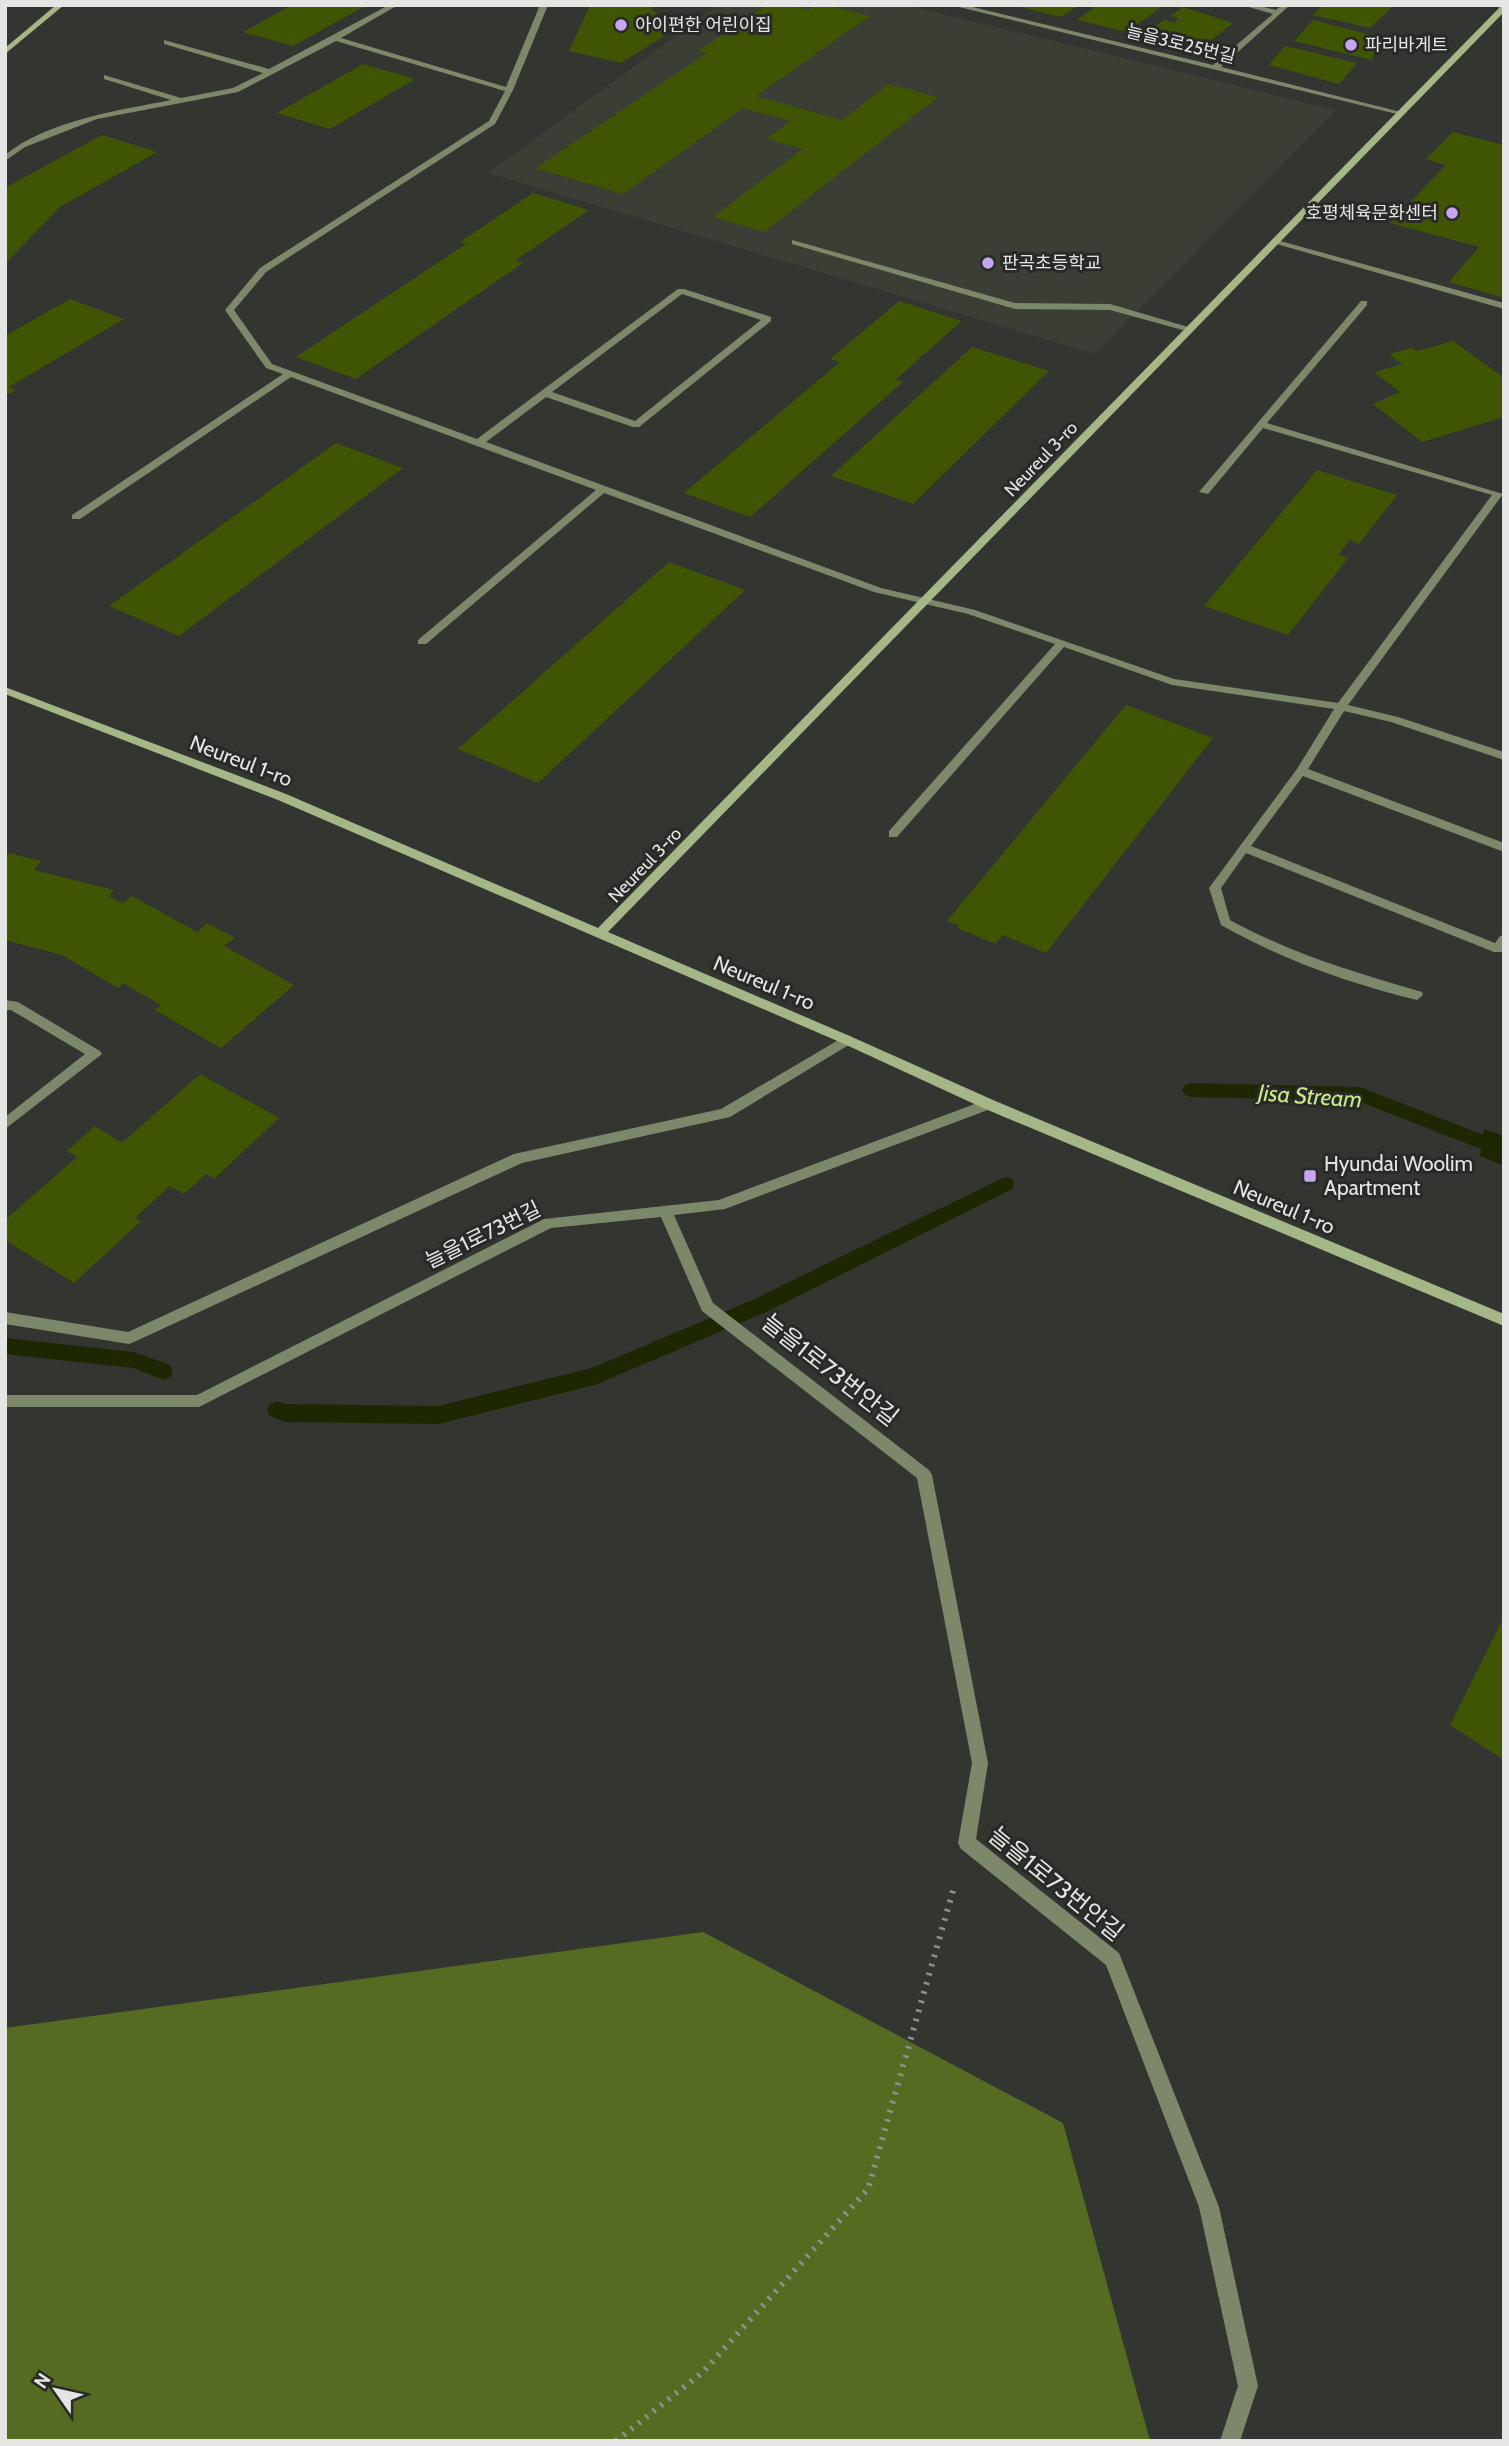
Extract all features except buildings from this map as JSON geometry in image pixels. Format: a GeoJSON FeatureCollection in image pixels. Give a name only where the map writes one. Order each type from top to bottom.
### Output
{"type":"FeatureCollection","features":[{"type":"Feature","properties":{"kind":"street"},"geometry":{"type":"LineString","coordinates":[[5,52],[61,5]]}},
{"type":"Feature","properties":{"kind":"street"},"geometry":{"type":"LineString","coordinates":[[5,159],[22,145],[95,117],[235,90],[395,5]]}},
{"type":"Feature","properties":{"kind":"street"},"geometry":{"type":"LineString","coordinates":[[544,5],[509,90],[492,122],[263,270],[229,310],[269,366],[878,590],[971,612],[1172,682],[1341,707],[1394,719],[1504,756]]}},
{"type":"Feature","properties":{"kind":"street","name":"늘을3로25번길"},"geometry":{"type":"LineString","coordinates":[[954,5],[1401,113]]}},
{"type":"Feature","properties":{"kind":"street"},"geometry":{"type":"LineString","coordinates":[[1245,5],[1278,13]]}},
{"type":"Feature","properties":{"kind":"street"},"geometry":{"type":"LineString","coordinates":[[1215,68],[1287,5]]}},
{"type":"Feature","properties":{"kind":"street","name":"Neureul 3-ro"},"geometry":{"type":"LineString","coordinates":[[600,933],[1504,8]]}},
{"type":"Feature","properties":{"kind":"street"},"geometry":{"type":"LineString","coordinates":[[335,38],[509,90]]}},
{"type":"Feature","properties":{"kind":"street"},"geometry":{"type":"LineString","coordinates":[[167,42],[269,72]]}},
{"type":"Feature","properties":{"kind":"street"},"geometry":{"type":"LineString","coordinates":[[107,77],[180,100]]}},
{"type":"Feature","properties":{"kind":"street"},"geometry":{"type":"LineString","coordinates":[[1276,241],[1504,306]]}},
{"type":"Feature","properties":{"kind":"street"},"geometry":{"type":"LineString","coordinates":[[795,242],[1015,306],[1110,307],[1190,329]]}},
{"type":"Feature","properties":{"kind":"street"},"geometry":{"type":"LineString","coordinates":[[480,442],[545,393],[681,291],[768,319],[636,425],[545,393]]}},
{"type":"Feature","properties":{"kind":"street"},"geometry":{"type":"LineString","coordinates":[[1204,492],[1364,303]]}},
{"type":"Feature","properties":{"kind":"street"},"geometry":{"type":"LineString","coordinates":[[76,517],[291,373]]}},
{"type":"Feature","properties":{"kind":"street"},"geometry":{"type":"LineString","coordinates":[[1261,424],[1501,492],[1341,707],[1301,771],[1215,888],[1226,922],[1258,942],[1377,985],[1416,995]]}},
{"type":"Feature","properties":{"kind":"street"},"geometry":{"type":"LineString","coordinates":[[422,642],[604,488]]}},
{"type":"Feature","properties":{"kind":"street"},"geometry":{"type":"LineString","coordinates":[[893,834],[1062,643]]}},
{"type":"Feature","properties":{"kind":"street","name":"Neureul 1-ro"},"geometry":{"type":"LineString","coordinates":[[5,690],[282,797],[847,1040],[988,1104],[1504,1320]]}},
{"type":"Feature","properties":{"kind":"street"},"geometry":{"type":"LineString","coordinates":[[1301,771],[1504,848]]}},
{"type":"Feature","properties":{"kind":"street"},"geometry":{"type":"LineString","coordinates":[[1244,848],[1498,949],[1504,939]]}},
{"type":"Feature","properties":{"kind":"street"},"geometry":{"type":"LineString","coordinates":[[5,1005],[13,1005],[95,1054],[5,1124]]}},
{"type":"Feature","properties":{"kind":"street"},"geometry":{"type":"LineString","coordinates":[[5,1318],[129,1338],[519,1158],[725,1113],[847,1040]]}},
{"type":"Feature","properties":{"kind":"street","name":"늘을1로73번길"},"geometry":{"type":"LineString","coordinates":[[5,1401],[199,1401],[549,1223],[720,1205],[988,1104]]}},
{"type":"Feature","properties":{"kind":"street","name":"늘을1로73번안길"},"geometry":{"type":"LineString","coordinates":[[665,1210],[707,1307],[924,1475],[980,1763],[967,1843],[1113,1959],[1209,2207],[1248,2386],[1230,2441]]}},
{"type":"Feature","properties":{"kind":"path"},"geometry":{"type":"LineString","coordinates":[[616,2441],[704,2372],[868,2189],[967,1843]]}},
{"type":"Feature","properties":{"kind":"shaded area","name":"판곡초등학교"},"geometry":{"type":"Polygon","coordinates":[[[718,5],[906,5],[1336,110],[1095,354],[488,173],[718,5]]]}},
{"type":"Feature","properties":{"kind":"shaded area"},"geometry":{"type":"Polygon","coordinates":[[[1484,1129],[1504,1136],[1504,1166],[1480,1156],[1484,1129]]]}},
{"type":"Feature","properties":{"kind":"green space"},"geometry":{"type":"Polygon","coordinates":[[[703,1932],[1063,2123],[1150,2441],[5,2441],[5,2028],[703,1932]]]}},
{"type":"Feature","properties":{"kind":"waterway","name":"Jisa Stream"},"geometry":{"type":"LineString","coordinates":[[1191,1090],[1360,1094],[1504,1151]]}},
{"type":"Feature","properties":{"kind":"waterway"},"geometry":{"type":"LineString","coordinates":[[277,1410],[285,1413],[439,1415],[595,1376],[757,1307],[1005,1184]]}},
{"type":"Feature","properties":{"kind":"waterway"},"geometry":{"type":"LineString","coordinates":[[5,1346],[134,1360],[163,1371]]}},
{"type":"Feature","properties":{"kind":"place","name":"아이편한 어린이집"},"geometry":{"type":"Point","coordinates":[621,25]}},
{"type":"Feature","properties":{"kind":"place","name":"파리바게트"},"geometry":{"type":"Point","coordinates":[1351,45]}},
{"type":"Feature","properties":{"kind":"place","name":"호평체육문화센터"},"geometry":{"type":"Point","coordinates":[1452,213]}},
{"type":"Feature","properties":{"kind":"place","name":"판곡초등학교"},"geometry":{"type":"Point","coordinates":[988,263]}},
{"type":"Feature","properties":{"kind":"place","name":"Hyundai Woolim Apartment"},"geometry":{"type":"Point","coordinates":[1310,1176]}}]}
